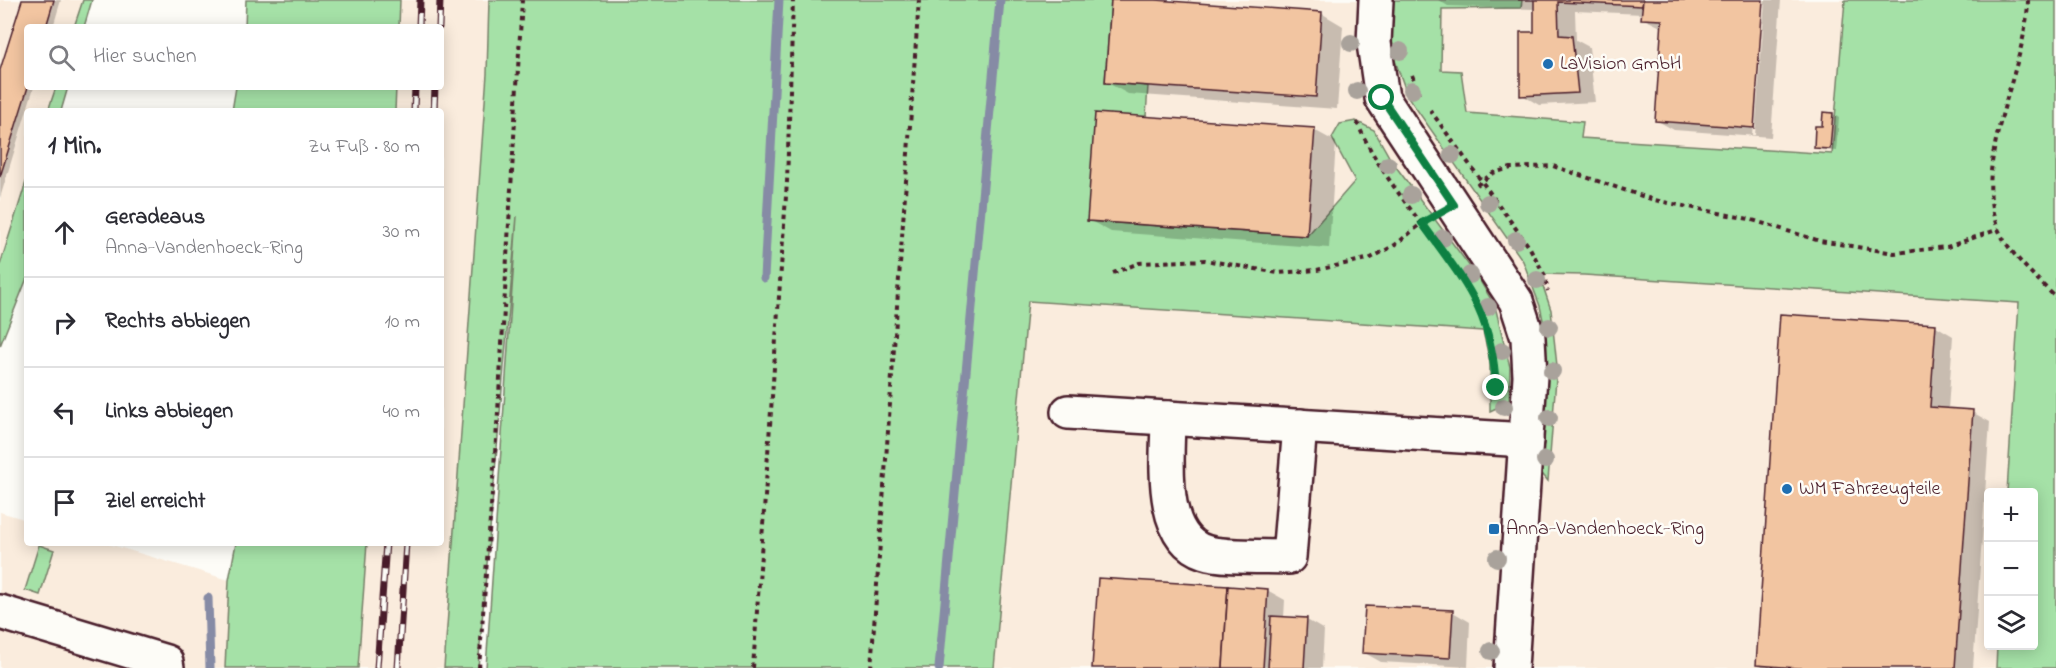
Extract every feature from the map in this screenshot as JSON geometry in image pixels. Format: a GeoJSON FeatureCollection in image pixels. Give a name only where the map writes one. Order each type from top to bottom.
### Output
{"type":"FeatureCollection","features":[{"type":"Feature","properties":{"kind":"street"},"geometry":{"type":"LineString","coordinates":[[1376,0],[1374,43],[1382,98],[1516,301],[1528,338],[1530,376],[1511,668]]}},
{"type":"Feature","properties":{"kind":"street"},"geometry":{"type":"LineString","coordinates":[[1068,412],[1526,440]]}},
{"type":"Feature","properties":{"kind":"street"},"geometry":{"type":"LineString","coordinates":[[1168,418],[1167,488],[1175,525],[1192,545],[1206,553],[1289,557],[1300,426]]}},
{"type":"Feature","properties":{"kind":"street"},"geometry":{"type":"LineString","coordinates":[[0,612],[166,662],[167,668]]}},
{"type":"Feature","properties":{"kind":"path"},"geometry":{"type":"LineString","coordinates":[[479,668],[498,412],[522,0]]}},
{"type":"Feature","properties":{"kind":"path"},"geometry":{"type":"LineString","coordinates":[[753,668],[787,182],[794,0]]}},
{"type":"Feature","properties":{"kind":"path"},"geometry":{"type":"LineString","coordinates":[[871,668],[919,0]]}},
{"type":"Feature","properties":{"kind":"path"},"geometry":{"type":"LineString","coordinates":[[2028,0],[2021,52],[1991,168],[1992,204],[2005,241],[2056,298]]}},
{"type":"Feature","properties":{"kind":"path"},"geometry":{"type":"LineString","coordinates":[[1355,116],[1370,153],[1447,258]]}},
{"type":"Feature","properties":{"kind":"path"},"geometry":{"type":"LineString","coordinates":[[1113,273],[1139,263],[1205,260],[1278,273],[1317,270],[1371,258],[1395,245],[1422,223],[1454,205],[1493,173],[1511,168],[1539,165],[1565,169],[1653,200],[1730,214],[1810,238],[1871,250],[1894,253],[1928,250],[1966,241],[1999,229]]}},
{"type":"Feature","properties":{"kind":"path"},"geometry":{"type":"LineString","coordinates":[[1473,294],[1486,323],[1494,353],[1496,388]]}},
{"type":"Feature","properties":{"kind":"shaded area"},"geometry":{"type":"Polygon","coordinates":[[[0,0],[83,0],[75,24],[24,24],[24,90],[55,90],[49,108],[24,108],[24,189],[0,265],[0,0]]]}},
{"type":"Feature","properties":{"kind":"shaded area"},"geometry":{"type":"Polygon","coordinates":[[[400,0],[489,0],[487,74],[444,668],[358,668],[367,546],[444,546],[444,108],[395,108],[396,90],[444,90],[444,24],[399,24],[400,0]]]}},
{"type":"Feature","properties":{"kind":"shaded area"},"geometry":{"type":"Polygon","coordinates":[[[1052,0],[2056,0],[2056,668],[994,668],[1015,448],[1052,0]]]}},
{"type":"Feature","properties":{"kind":"shaded area"},"geometry":{"type":"Polygon","coordinates":[[[0,512],[24,519],[24,546],[115,546],[229,580],[225,668],[0,668],[0,512]]]}},
{"type":"Feature","properties":{"kind":"green space"},"geometry":{"type":"Polygon","coordinates":[[[83,0],[92,0],[85,24],[75,24],[83,0]]]}},
{"type":"Feature","properties":{"kind":"green space"},"geometry":{"type":"Polygon","coordinates":[[[246,0],[400,0],[399,24],[245,24],[246,0]]]}},
{"type":"Feature","properties":{"kind":"green space"},"geometry":{"type":"Polygon","coordinates":[[[489,0],[1111,0],[1105,82],[1148,86],[1146,116],[1088,221],[1307,236],[1355,181],[1332,138],[1340,124],[1356,121],[1374,130],[1391,160],[1479,279],[1495,306],[1510,367],[1509,402],[1490,411],[1490,362],[1483,331],[1028,301],[994,668],[486,668],[517,216],[478,668],[444,668],[487,74],[489,0]]]}},
{"type":"Feature","properties":{"kind":"green space"},"geometry":{"type":"Polygon","coordinates":[[[1392,0],[1522,0],[1521,8],[1442,9],[1441,70],[1461,71],[1467,113],[1583,122],[1581,138],[1832,154],[1845,0],[2056,0],[2056,668],[1996,668],[1997,650],[2038,650],[2038,488],[2007,488],[2019,303],[1539,274],[1551,310],[1557,366],[1548,481],[1539,470],[1547,380],[1545,329],[1540,306],[1523,261],[1408,97],[1392,52],[1392,0]]]}},
{"type":"Feature","properties":{"kind":"green space"},"geometry":{"type":"Polygon","coordinates":[[[55,90],[67,90],[62,108],[49,108],[55,90]]]}},
{"type":"Feature","properties":{"kind":"green space"},"geometry":{"type":"Polygon","coordinates":[[[236,90],[396,90],[395,108],[232,108],[236,90]]]}},
{"type":"Feature","properties":{"kind":"green space"},"geometry":{"type":"Polygon","coordinates":[[[24,189],[24,286],[0,346],[0,265],[24,189]]]}},
{"type":"Feature","properties":{"kind":"green space"},"geometry":{"type":"Polygon","coordinates":[[[39,546],[54,550],[40,595],[25,590],[39,546]]]}},
{"type":"Feature","properties":{"kind":"green space"},"geometry":{"type":"Polygon","coordinates":[[[235,546],[367,546],[358,668],[225,668],[229,580],[235,546]]]}},
{"type":"Feature","properties":{"kind":"building"},"geometry":{"type":"Polygon","coordinates":[[[22,0],[54,0],[47,24],[24,24],[24,90],[27,90],[0,177],[0,70],[22,0]]]}},
{"type":"Feature","properties":{"kind":"building"},"geometry":{"type":"Polygon","coordinates":[[[1111,0],[1156,0],[1322,12],[1316,97],[1105,83],[1111,0]]]}},
{"type":"Feature","properties":{"kind":"building","name":"LaVision GmbH"},"geometry":{"type":"Polygon","coordinates":[[[1534,0],[1643,0],[1642,6],[1558,2],[1559,35],[1572,36],[1578,93],[1520,96],[1520,32],[1534,32],[1534,0]]]}},
{"type":"Feature","properties":{"kind":"building"},"geometry":{"type":"Polygon","coordinates":[[[1643,0],[1763,0],[1754,128],[1655,121],[1662,20],[1641,19],[1643,0]]]}},
{"type":"Feature","properties":{"kind":"building"},"geometry":{"type":"Polygon","coordinates":[[[1823,112],[1833,113],[1830,149],[1814,148],[1815,126],[1822,126],[1823,112]]]}},
{"type":"Feature","properties":{"kind":"building"},"geometry":{"type":"Polygon","coordinates":[[[1095,113],[1315,128],[1307,236],[1087,221],[1095,113]]]}},
{"type":"Feature","properties":{"kind":"building"},"geometry":{"type":"Polygon","coordinates":[[[1780,314],[1936,324],[1930,407],[1973,410],[1955,668],[1797,668],[1756,665],[1780,314]]]}},
{"type":"Feature","properties":{"kind":"building"},"geometry":{"type":"Polygon","coordinates":[[[1098,578],[1228,586],[1223,668],[1092,668],[1098,578]]]}},
{"type":"Feature","properties":{"kind":"building"},"geometry":{"type":"Polygon","coordinates":[[[1228,586],[1268,589],[1263,668],[1223,668],[1228,586]]]}},
{"type":"Feature","properties":{"kind":"building"},"geometry":{"type":"Polygon","coordinates":[[[1365,606],[1453,610],[1450,658],[1362,653],[1365,606]]]}},
{"type":"Feature","properties":{"kind":"building"},"geometry":{"type":"Polygon","coordinates":[[[1271,616],[1307,618],[1304,668],[1268,668],[1271,616]]]}},
{"type":"Feature","properties":{"kind":"waterway"},"geometry":{"type":"LineString","coordinates":[[764,278],[779,0]]}},
{"type":"Feature","properties":{"kind":"waterway"},"geometry":{"type":"LineString","coordinates":[[939,668],[1000,0]]}},
{"type":"Feature","properties":{"kind":"waterway"},"geometry":{"type":"LineString","coordinates":[[208,598],[210,668]]}},
{"type":"Feature","properties":{"kind":"railway"},"geometry":{"type":"LineString","coordinates":[[419,24],[420,0]]}},
{"type":"Feature","properties":{"kind":"railway"},"geometry":{"type":"LineString","coordinates":[[439,24],[440,0]]}},
{"type":"Feature","properties":{"kind":"railway"},"geometry":{"type":"LineString","coordinates":[[414,108],[415,90]]}},
{"type":"Feature","properties":{"kind":"railway"},"geometry":{"type":"LineString","coordinates":[[434,108],[435,90]]}},
{"type":"Feature","properties":{"kind":"railway"},"geometry":{"type":"LineString","coordinates":[[377,668],[386,546]]}},
{"type":"Feature","properties":{"kind":"railway"},"geometry":{"type":"LineString","coordinates":[[398,668],[406,546]]}},
{"type":"Feature","properties":{"kind":"place","name":"LaVision GmbH"},"geometry":{"type":"Point","coordinates":[1548,64]}},
{"type":"Feature","properties":{"kind":"place","name":"WM Fahrzeugteile"},"geometry":{"type":"Point","coordinates":[1787,489]}},
{"type":"Feature","properties":{"kind":"place","name":"Anna-Vandenhoeck-Ring"},"geometry":{"type":"Point","coordinates":[1494,529]}},
{"type":"Feature","properties":{"kind":"route"},"geometry":{"type":"LineString","coordinates":[[1382,98],[1454,205],[1422,223],[1473,294],[1486,323],[1494,353],[1496,388]]}}]}
